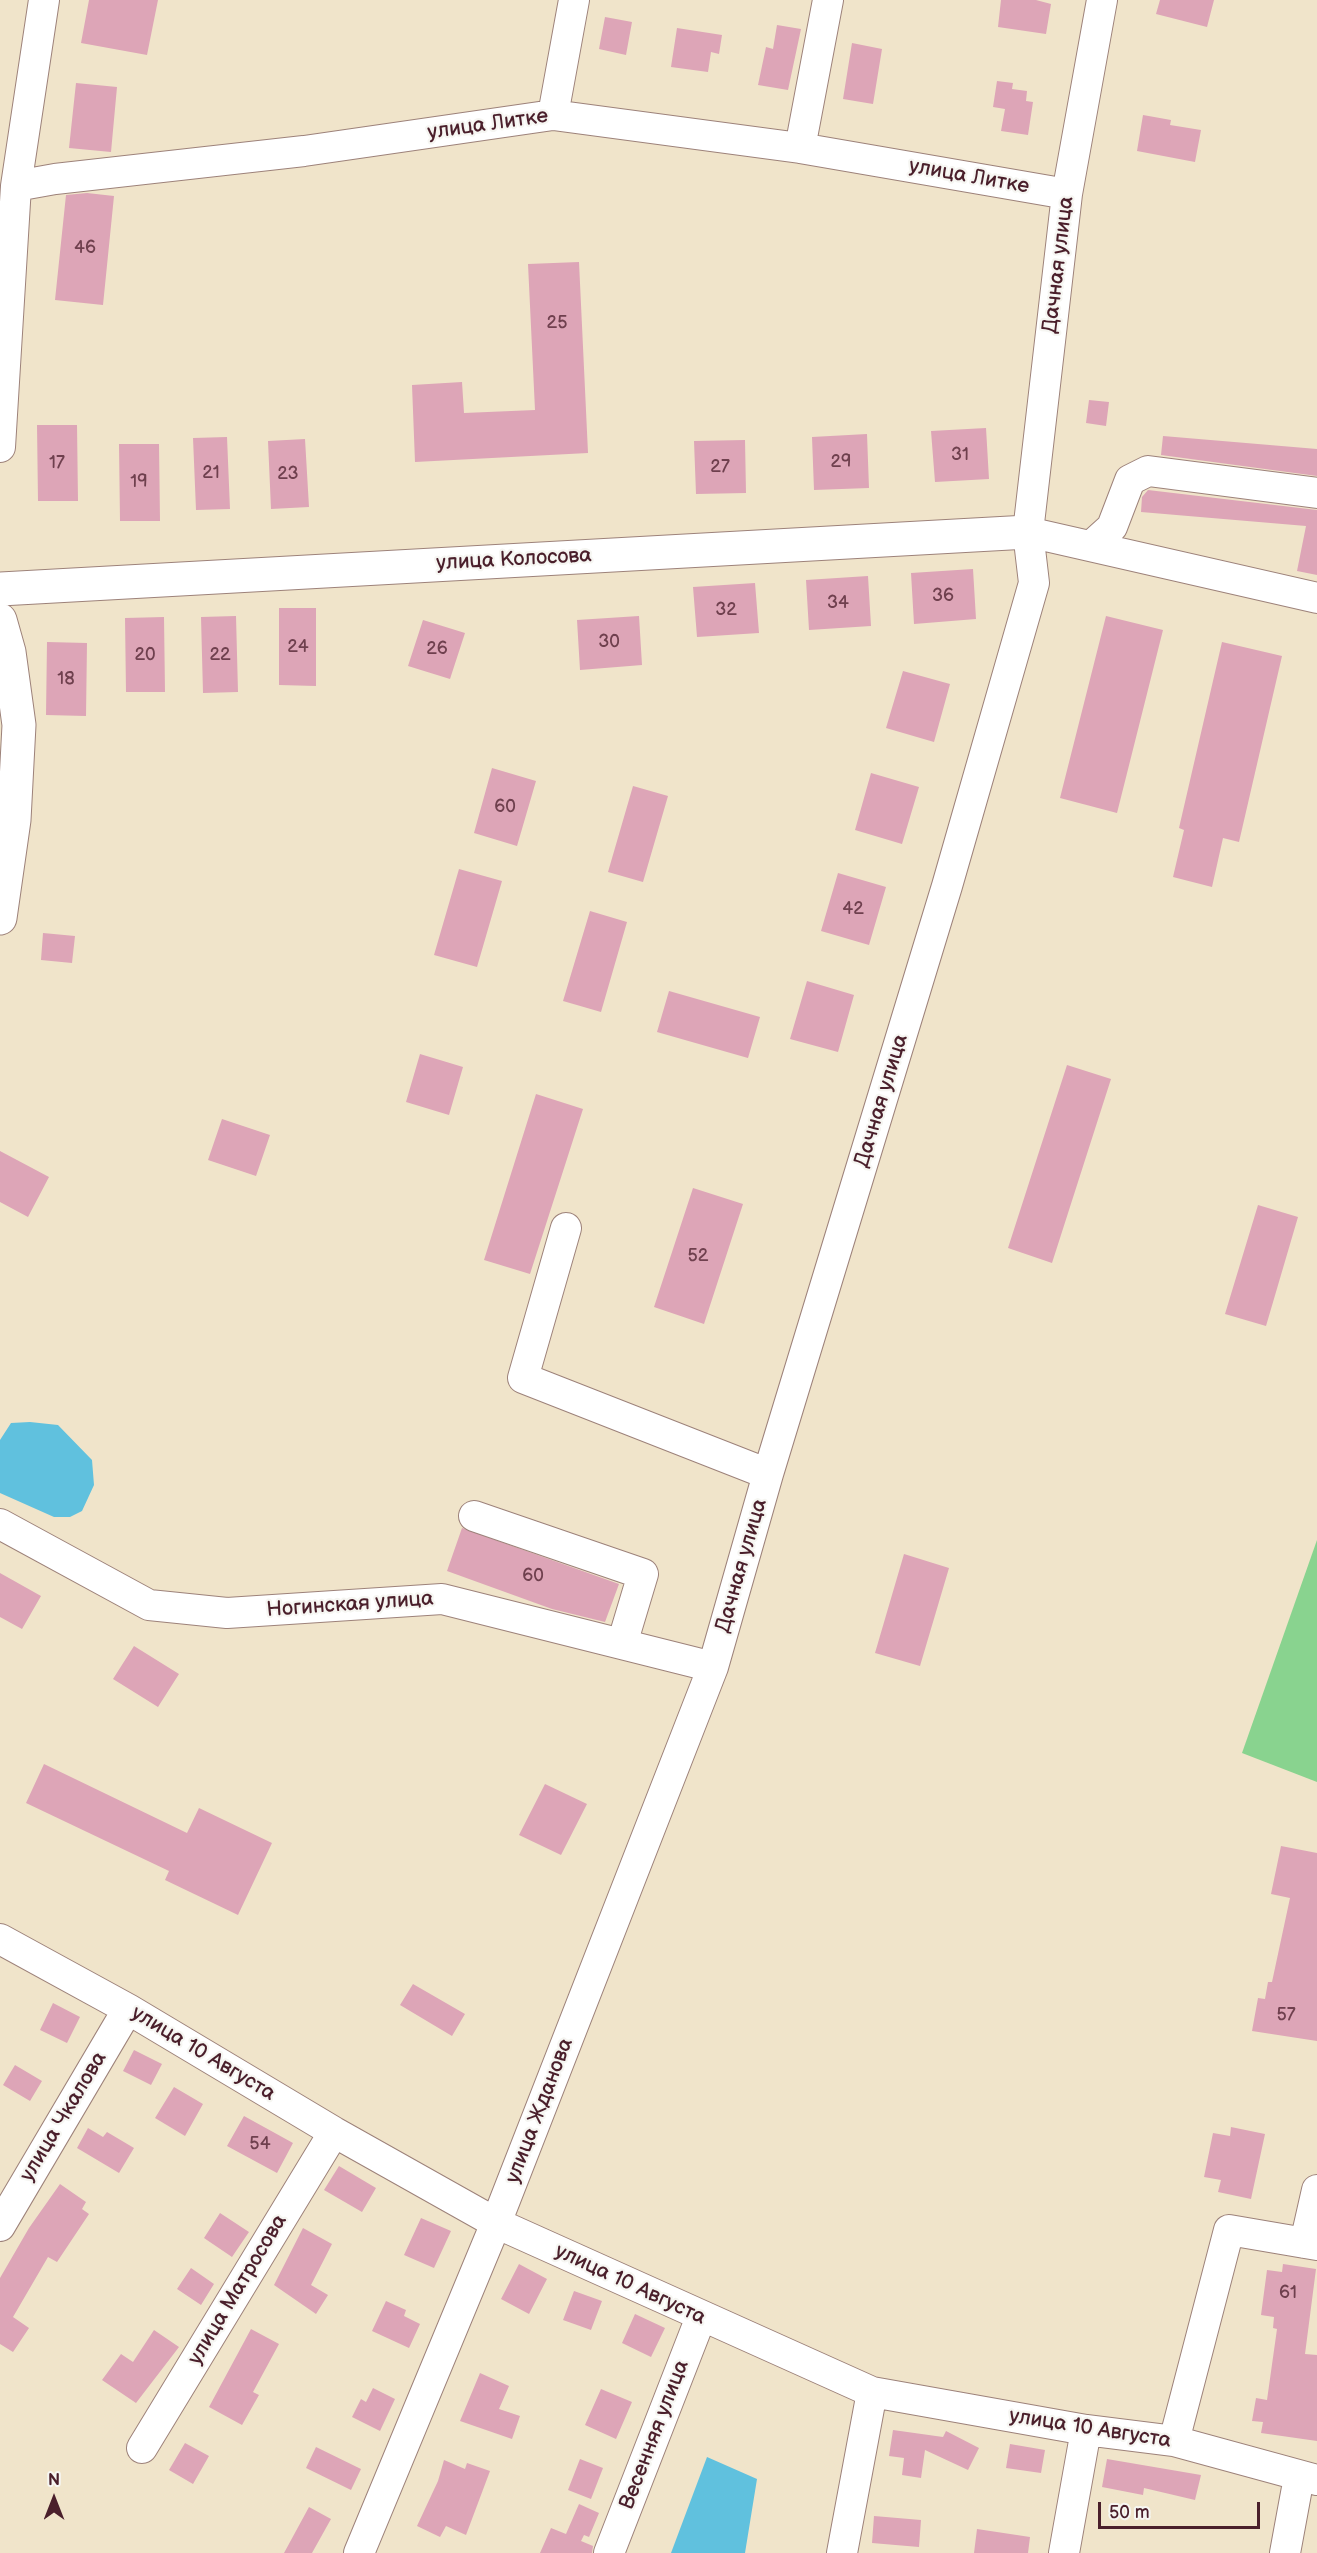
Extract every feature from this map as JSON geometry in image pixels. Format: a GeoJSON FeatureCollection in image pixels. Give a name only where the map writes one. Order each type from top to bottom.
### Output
{"type":"FeatureCollection","features":[{"type":"Feature","properties":{"kind":"main road","name":"улица Колосова"},"geometry":{"type":"LineString","coordinates":[[0,590],[1028,532]]}},
{"type":"Feature","properties":{"kind":"main road"},"geometry":{"type":"LineString","coordinates":[[0,620],[9,652],[19,725],[14,820],[0,918]]}},
{"type":"Feature","properties":{"kind":"street"},"geometry":{"type":"LineString","coordinates":[[0,447],[5,286],[15,186],[44,0]]}},
{"type":"Feature","properties":{"kind":"street"},"geometry":{"type":"LineString","coordinates":[[552,115],[574,0]]}},
{"type":"Feature","properties":{"kind":"street"},"geometry":{"type":"LineString","coordinates":[[800,148],[828,0]]}},
{"type":"Feature","properties":{"kind":"street","name":"Дачная улица"},"geometry":{"type":"LineString","coordinates":[[713,1667],[768,1474],[947,886],[1034,584],[1028,532],[1067,194],[1102,0]]}},
{"type":"Feature","properties":{"kind":"street","name":"улица Литке"},"geometry":{"type":"LineString","coordinates":[[15,186],[55,179],[304,151],[552,115],[800,148],[1067,194]]}},
{"type":"Feature","properties":{"kind":"street"},"geometry":{"type":"LineString","coordinates":[[1091,546],[1112,527],[1130,480],[1148,471],[1317,494]]}},
{"type":"Feature","properties":{"kind":"street"},"geometry":{"type":"LineString","coordinates":[[1028,532],[1317,597]]}},
{"type":"Feature","properties":{"kind":"street"},"geometry":{"type":"LineString","coordinates":[[566,1228],[523,1378],[768,1474]]}},
{"type":"Feature","properties":{"kind":"street"},"geometry":{"type":"LineString","coordinates":[[474,1516],[643,1574],[622,1644]]}},
{"type":"Feature","properties":{"kind":"street","name":"Ногинская улица"},"geometry":{"type":"LineString","coordinates":[[0,1524],[149,1605],[227,1613],[442,1599],[713,1667]]}},
{"type":"Feature","properties":{"kind":"street","name":"улица Жданова"},"geometry":{"type":"LineString","coordinates":[[359,2553],[496,2223],[713,1667]]}},
{"type":"Feature","properties":{"kind":"street","name":"улица 10 Августа"},"geometry":{"type":"LineString","coordinates":[[0,1939],[128,2009],[334,2132],[496,2223],[701,2318],[872,2392],[1086,2430],[1174,2441],[1308,2478]]}},
{"type":"Feature","properties":{"kind":"street","name":"улица Чкалова"},"geometry":{"type":"LineString","coordinates":[[0,2226],[128,2009]]}},
{"type":"Feature","properties":{"kind":"street","name":"улица Матросова"},"geometry":{"type":"LineString","coordinates":[[142,2448],[334,2132]]}},
{"type":"Feature","properties":{"kind":"street"},"geometry":{"type":"LineString","coordinates":[[1174,2441],[1229,2230],[1311,2244],[1317,2190]]}},
{"type":"Feature","properties":{"kind":"street","name":"Весенняя улица"},"geometry":{"type":"LineString","coordinates":[[609,2553],[701,2318]]}},
{"type":"Feature","properties":{"kind":"street"},"geometry":{"type":"LineString","coordinates":[[842,2553],[872,2392]]}},
{"type":"Feature","properties":{"kind":"street"},"geometry":{"type":"LineString","coordinates":[[1064,2553],[1086,2430]]}},
{"type":"Feature","properties":{"kind":"street"},"geometry":{"type":"LineString","coordinates":[[1285,2553],[1308,2478]]}},
{"type":"Feature","properties":{"kind":"green space"},"geometry":{"type":"Polygon","coordinates":[[[1317,1540],[1317,1782],[1242,1753],[1317,1540]]]}},
{"type":"Feature","properties":{"kind":"water"},"geometry":{"type":"Polygon","coordinates":[[[30,1422],[58,1425],[92,1460],[94,1485],[82,1511],[70,1517],[54,1517],[0,1493],[0,1440],[11,1423],[30,1422]]]}},
{"type":"Feature","properties":{"kind":"water"},"geometry":{"type":"Polygon","coordinates":[[[707,2457],[757,2479],[745,2553],[671,2553],[707,2457]]]}},
{"type":"Feature","properties":{"kind":"building"},"geometry":{"type":"Polygon","coordinates":[[[89,0],[158,0],[147,55],[81,43],[89,0]]]}},
{"type":"Feature","properties":{"kind":"building"},"geometry":{"type":"Polygon","coordinates":[[[1001,0],[1036,0],[1051,4],[1046,34],[998,27],[1001,0]]]}},
{"type":"Feature","properties":{"kind":"building"},"geometry":{"type":"Polygon","coordinates":[[[1160,0],[1214,0],[1207,27],[1156,14],[1160,0]]]}},
{"type":"Feature","properties":{"kind":"building"},"geometry":{"type":"Polygon","coordinates":[[[605,17],[632,22],[626,55],[599,49],[605,17]]]}},
{"type":"Feature","properties":{"kind":"building"},"geometry":{"type":"Polygon","coordinates":[[[777,25],[801,29],[788,90],[758,85],[766,47],[773,49],[777,25]]]}},
{"type":"Feature","properties":{"kind":"building"},"geometry":{"type":"Polygon","coordinates":[[[677,28],[722,35],[719,54],[711,52],[708,72],[671,67],[677,28]]]}},
{"type":"Feature","properties":{"kind":"building"},"geometry":{"type":"Polygon","coordinates":[[[852,43],[882,49],[873,104],[843,99],[852,43]]]}},
{"type":"Feature","properties":{"kind":"building"},"geometry":{"type":"Polygon","coordinates":[[[997,81],[1013,83],[1012,89],[1027,91],[1026,101],[1033,102],[1028,135],[1001,131],[1005,109],[993,107],[997,81]]]}},
{"type":"Feature","properties":{"kind":"building"},"geometry":{"type":"Polygon","coordinates":[[[76,83],[117,87],[111,152],[69,148],[76,83]]]}},
{"type":"Feature","properties":{"kind":"building"},"geometry":{"type":"Polygon","coordinates":[[[1143,115],[1171,120],[1170,125],[1201,130],[1195,162],[1137,151],[1143,115]]]}},
{"type":"Feature","properties":{"kind":"building"},"geometry":{"type":"Polygon","coordinates":[[[87,193],[114,196],[103,305],[55,300],[66,195],[87,193]]]}},
{"type":"Feature","properties":{"kind":"building"},"geometry":{"type":"Polygon","coordinates":[[[579,262],[588,453],[415,462],[412,385],[462,382],[464,413],[535,410],[528,264],[579,262]]]}},
{"type":"Feature","properties":{"kind":"building"},"geometry":{"type":"Polygon","coordinates":[[[1089,400],[1109,402],[1106,426],[1086,423],[1089,400]]]}},
{"type":"Feature","properties":{"kind":"building"},"geometry":{"type":"Polygon","coordinates":[[[37,425],[77,425],[78,501],[38,501],[37,425]]]}},
{"type":"Feature","properties":{"kind":"building"},"geometry":{"type":"Polygon","coordinates":[[[986,428],[989,479],[935,482],[931,431],[986,428]]]}},
{"type":"Feature","properties":{"kind":"building"},"geometry":{"type":"Polygon","coordinates":[[[867,434],[869,488],[814,490],[812,437],[867,434]]]}},
{"type":"Feature","properties":{"kind":"building"},"geometry":{"type":"Polygon","coordinates":[[[1163,436],[1317,449],[1317,476],[1161,455],[1163,436]]]}},
{"type":"Feature","properties":{"kind":"building"},"geometry":{"type":"Polygon","coordinates":[[[227,437],[230,509],[196,510],[193,438],[227,437]]]}},
{"type":"Feature","properties":{"kind":"building"},"geometry":{"type":"Polygon","coordinates":[[[305,439],[309,507],[271,509],[268,441],[305,439]]]}},
{"type":"Feature","properties":{"kind":"building"},"geometry":{"type":"Polygon","coordinates":[[[745,440],[746,493],[696,494],[694,441],[745,440]]]}},
{"type":"Feature","properties":{"kind":"building"},"geometry":{"type":"Polygon","coordinates":[[[119,444],[159,444],[160,521],[120,521],[119,444]]]}},
{"type":"Feature","properties":{"kind":"building"},"geometry":{"type":"Polygon","coordinates":[[[1148,490],[1317,510],[1317,575],[1297,571],[1306,526],[1141,512],[1142,497],[1148,490]]]}},
{"type":"Feature","properties":{"kind":"building"},"geometry":{"type":"Polygon","coordinates":[[[973,569],[976,619],[914,624],[911,573],[973,569]]]}},
{"type":"Feature","properties":{"kind":"building"},"geometry":{"type":"Polygon","coordinates":[[[868,576],[871,626],[809,630],[806,580],[868,576]]]}},
{"type":"Feature","properties":{"kind":"building"},"geometry":{"type":"Polygon","coordinates":[[[755,583],[759,633],[697,637],[693,587],[755,583]]]}},
{"type":"Feature","properties":{"kind":"building"},"geometry":{"type":"Polygon","coordinates":[[[279,608],[316,608],[316,686],[279,685],[279,608]]]}},
{"type":"Feature","properties":{"kind":"building"},"geometry":{"type":"Polygon","coordinates":[[[236,616],[238,692],[203,693],[201,617],[236,616]]]}},
{"type":"Feature","properties":{"kind":"building"},"geometry":{"type":"Polygon","coordinates":[[[639,616],[642,665],[580,670],[577,620],[639,616]]]}},
{"type":"Feature","properties":{"kind":"building"},"geometry":{"type":"Polygon","coordinates":[[[1106,616],[1163,630],[1117,813],[1060,798],[1106,616]]]}},
{"type":"Feature","properties":{"kind":"building"},"geometry":{"type":"Polygon","coordinates":[[[164,617],[165,692],[126,692],[125,618],[164,617]]]}},
{"type":"Feature","properties":{"kind":"building"},"geometry":{"type":"Polygon","coordinates":[[[423,620],[465,633],[450,679],[408,666],[423,620]]]}},
{"type":"Feature","properties":{"kind":"building"},"geometry":{"type":"Polygon","coordinates":[[[47,642],[87,643],[86,716],[46,715],[47,642]]]}},
{"type":"Feature","properties":{"kind":"building"},"geometry":{"type":"Polygon","coordinates":[[[1222,642],[1282,656],[1239,842],[1223,838],[1212,887],[1173,877],[1184,830],[1179,828],[1222,642]]]}},
{"type":"Feature","properties":{"kind":"building"},"geometry":{"type":"Polygon","coordinates":[[[903,671],[950,684],[934,742],[886,728],[903,671]]]}},
{"type":"Feature","properties":{"kind":"building"},"geometry":{"type":"Polygon","coordinates":[[[492,768],[536,781],[517,846],[474,833],[492,768]]]}},
{"type":"Feature","properties":{"kind":"building"},"geometry":{"type":"Polygon","coordinates":[[[871,773],[919,787],[902,844],[855,830],[871,773]]]}},
{"type":"Feature","properties":{"kind":"building"},"geometry":{"type":"Polygon","coordinates":[[[633,786],[668,796],[643,882],[608,872],[633,786]]]}},
{"type":"Feature","properties":{"kind":"building"},"geometry":{"type":"Polygon","coordinates":[[[459,869],[502,881],[477,967],[434,955],[459,869]]]}},
{"type":"Feature","properties":{"kind":"building"},"geometry":{"type":"Polygon","coordinates":[[[838,873],[886,887],[869,945],[821,931],[838,873]]]}},
{"type":"Feature","properties":{"kind":"building"},"geometry":{"type":"Polygon","coordinates":[[[590,911],[627,922],[601,1012],[563,1001],[590,911]]]}},
{"type":"Feature","properties":{"kind":"building"},"geometry":{"type":"Polygon","coordinates":[[[43,933],[75,936],[72,963],[41,960],[43,933]]]}},
{"type":"Feature","properties":{"kind":"building"},"geometry":{"type":"Polygon","coordinates":[[[807,981],[854,995],[838,1052],[790,1039],[807,981]]]}},
{"type":"Feature","properties":{"kind":"building"},"geometry":{"type":"Polygon","coordinates":[[[669,991],[760,1017],[748,1058],[657,1032],[669,991]]]}},
{"type":"Feature","properties":{"kind":"building"},"geometry":{"type":"Polygon","coordinates":[[[420,1054],[463,1067],[449,1115],[406,1102],[420,1054]]]}},
{"type":"Feature","properties":{"kind":"building"},"geometry":{"type":"Polygon","coordinates":[[[1067,1065],[1111,1079],[1052,1263],[1008,1248],[1067,1065]]]}},
{"type":"Feature","properties":{"kind":"building"},"geometry":{"type":"Polygon","coordinates":[[[536,1094],[583,1109],[530,1274],[484,1260],[536,1094]]]}},
{"type":"Feature","properties":{"kind":"building"},"geometry":{"type":"Polygon","coordinates":[[[222,1119],[270,1135],[256,1176],[208,1160],[222,1119]]]}},
{"type":"Feature","properties":{"kind":"building"},"geometry":{"type":"Polygon","coordinates":[[[0,1151],[49,1177],[28,1217],[0,1202],[0,1151]]]}},
{"type":"Feature","properties":{"kind":"building"},"geometry":{"type":"Polygon","coordinates":[[[693,1188],[743,1204],[704,1324],[654,1307],[693,1188]]]}},
{"type":"Feature","properties":{"kind":"building"},"geometry":{"type":"Polygon","coordinates":[[[1258,1205],[1298,1217],[1266,1326],[1225,1314],[1258,1205]]]}},
{"type":"Feature","properties":{"kind":"building"},"geometry":{"type":"Polygon","coordinates":[[[462,1528],[619,1584],[605,1622],[552,1609],[447,1571],[462,1528]]]}},
{"type":"Feature","properties":{"kind":"building"},"geometry":{"type":"Polygon","coordinates":[[[904,1554],[949,1568],[920,1666],[875,1653],[904,1554]]]}},
{"type":"Feature","properties":{"kind":"building"},"geometry":{"type":"Polygon","coordinates":[[[0,1573],[41,1596],[22,1629],[0,1617],[0,1573]]]}},
{"type":"Feature","properties":{"kind":"building"},"geometry":{"type":"Polygon","coordinates":[[[134,1646],[179,1674],[158,1707],[113,1679],[134,1646]]]}},
{"type":"Feature","properties":{"kind":"building"},"geometry":{"type":"Polygon","coordinates":[[[44,1764],[187,1833],[199,1808],[272,1843],[238,1915],[165,1880],[169,1871],[26,1803],[44,1764]]]}},
{"type":"Feature","properties":{"kind":"building"},"geometry":{"type":"Polygon","coordinates":[[[545,1784],[587,1804],[561,1855],[519,1835],[545,1784]]]}},
{"type":"Feature","properties":{"kind":"building"},"geometry":{"type":"Polygon","coordinates":[[[1281,1846],[1317,1853],[1317,2041],[1252,2031],[1258,1998],[1265,1999],[1268,1982],[1272,1982],[1290,1898],[1271,1894],[1281,1846]]]}},
{"type":"Feature","properties":{"kind":"building"},"geometry":{"type":"Polygon","coordinates":[[[413,1984],[465,2014],[452,2036],[400,2005],[413,1984]]]}},
{"type":"Feature","properties":{"kind":"building"},"geometry":{"type":"Polygon","coordinates":[[[53,2003],[80,2017],[67,2043],[40,2030],[53,2003]]]}},
{"type":"Feature","properties":{"kind":"building"},"geometry":{"type":"Polygon","coordinates":[[[134,2050],[162,2064],[151,2085],[123,2071],[134,2050]]]}},
{"type":"Feature","properties":{"kind":"building"},"geometry":{"type":"Polygon","coordinates":[[[15,2065],[42,2081],[30,2101],[3,2085],[15,2065]]]}},
{"type":"Feature","properties":{"kind":"building"},"geometry":{"type":"Polygon","coordinates":[[[174,2087],[203,2104],[185,2136],[155,2118],[174,2087]]]}},
{"type":"Feature","properties":{"kind":"building"},"geometry":{"type":"Polygon","coordinates":[[[244,2116],[293,2143],[277,2173],[227,2146],[244,2116]]]}},
{"type":"Feature","properties":{"kind":"building"},"geometry":{"type":"Polygon","coordinates":[[[1231,2127],[1265,2134],[1251,2199],[1218,2192],[1221,2180],[1204,2177],[1213,2133],[1230,2136],[1231,2127]]]}},
{"type":"Feature","properties":{"kind":"building"},"geometry":{"type":"Polygon","coordinates":[[[88,2128],[103,2137],[107,2132],[134,2148],[119,2173],[77,2148],[88,2128]]]}},
{"type":"Feature","properties":{"kind":"building"},"geometry":{"type":"Polygon","coordinates":[[[339,2166],[376,2188],[362,2212],[324,2190],[339,2166]]]}},
{"type":"Feature","properties":{"kind":"building"},"geometry":{"type":"Polygon","coordinates":[[[60,2184],[86,2202],[82,2209],[89,2214],[57,2262],[48,2257],[13,2317],[29,2328],[13,2352],[0,2344],[0,2278],[29,2228],[60,2184]]]}},
{"type":"Feature","properties":{"kind":"building"},"geometry":{"type":"Polygon","coordinates":[[[220,2213],[249,2232],[232,2257],[204,2238],[220,2213]]]}},
{"type":"Feature","properties":{"kind":"building"},"geometry":{"type":"Polygon","coordinates":[[[421,2218],[451,2231],[434,2268],[404,2255],[421,2218]]]}},
{"type":"Feature","properties":{"kind":"building"},"geometry":{"type":"Polygon","coordinates":[[[303,2228],[332,2244],[311,2285],[328,2295],[316,2314],[274,2285],[303,2228]]]}},
{"type":"Feature","properties":{"kind":"building"},"geometry":{"type":"Polygon","coordinates":[[[519,2264],[547,2279],[529,2314],[501,2299],[519,2264]]]}},
{"type":"Feature","properties":{"kind":"building"},"geometry":{"type":"Polygon","coordinates":[[[1283,2264],[1316,2269],[1305,2354],[1317,2355],[1317,2441],[1261,2433],[1263,2422],[1252,2421],[1256,2398],[1267,2400],[1277,2329],[1273,2328],[1274,2317],[1261,2315],[1267,2270],[1282,2272],[1283,2264]]]}},
{"type":"Feature","properties":{"kind":"building"},"geometry":{"type":"Polygon","coordinates":[[[191,2268],[214,2284],[201,2305],[177,2289],[191,2268]]]}},
{"type":"Feature","properties":{"kind":"building"},"geometry":{"type":"Polygon","coordinates":[[[574,2291],[602,2301],[591,2330],[563,2320],[574,2291]]]}},
{"type":"Feature","properties":{"kind":"building"},"geometry":{"type":"Polygon","coordinates":[[[386,2301],[406,2310],[404,2316],[420,2324],[409,2348],[372,2331],[386,2301]]]}},
{"type":"Feature","properties":{"kind":"building"},"geometry":{"type":"Polygon","coordinates":[[[635,2314],[665,2328],[651,2357],[622,2343],[635,2314]]]}},
{"type":"Feature","properties":{"kind":"building"},"geometry":{"type":"Polygon","coordinates":[[[251,2329],[279,2344],[253,2392],[259,2395],[242,2425],[209,2407],[251,2329]]]}},
{"type":"Feature","properties":{"kind":"building"},"geometry":{"type":"Polygon","coordinates":[[[154,2330],[179,2347],[136,2403],[102,2380],[121,2354],[133,2362],[154,2330]]]}},
{"type":"Feature","properties":{"kind":"building"},"geometry":{"type":"Polygon","coordinates":[[[480,2373],[509,2386],[499,2409],[520,2416],[512,2439],[460,2421],[480,2373]]]}},
{"type":"Feature","properties":{"kind":"building"},"geometry":{"type":"Polygon","coordinates":[[[373,2388],[395,2399],[380,2431],[352,2417],[361,2399],[366,2402],[373,2388]]]}},
{"type":"Feature","properties":{"kind":"building"},"geometry":{"type":"Polygon","coordinates":[[[601,2389],[632,2402],[616,2439],[585,2425],[601,2389]]]}},
{"type":"Feature","properties":{"kind":"building"},"geometry":{"type":"Polygon","coordinates":[[[893,2430],[943,2437],[946,2431],[979,2448],[968,2470],[925,2450],[921,2478],[902,2475],[904,2458],[889,2456],[893,2430]]]}},
{"type":"Feature","properties":{"kind":"building"},"geometry":{"type":"Polygon","coordinates":[[[185,2443],[209,2456],[193,2484],[169,2470],[185,2443]]]}},
{"type":"Feature","properties":{"kind":"building"},"geometry":{"type":"Polygon","coordinates":[[[1010,2444],[1045,2450],[1041,2473],[1006,2468],[1010,2444]]]}},
{"type":"Feature","properties":{"kind":"building"},"geometry":{"type":"Polygon","coordinates":[[[316,2447],[361,2469],[351,2490],[306,2468],[316,2447]]]}},
{"type":"Feature","properties":{"kind":"building"},"geometry":{"type":"Polygon","coordinates":[[[580,2459],[603,2468],[591,2499],[568,2490],[580,2459]]]}},
{"type":"Feature","properties":{"kind":"building"},"geometry":{"type":"Polygon","coordinates":[[[1107,2459],[1201,2475],[1195,2500],[1144,2488],[1143,2495],[1102,2487],[1107,2459]]]}},
{"type":"Feature","properties":{"kind":"building"},"geometry":{"type":"Polygon","coordinates":[[[444,2460],[465,2469],[467,2463],[490,2471],[466,2535],[446,2526],[440,2537],[417,2526],[438,2481],[444,2460]]]}},
{"type":"Feature","properties":{"kind":"building"},"geometry":{"type":"Polygon","coordinates":[[[579,2504],[599,2513],[589,2537],[584,2535],[581,2541],[593,2546],[592,2553],[540,2553],[551,2528],[566,2534],[579,2504]]]}},
{"type":"Feature","properties":{"kind":"building"},"geometry":{"type":"Polygon","coordinates":[[[309,2507],[331,2519],[312,2553],[284,2553],[309,2507]]]}},
{"type":"Feature","properties":{"kind":"building"},"geometry":{"type":"Polygon","coordinates":[[[874,2516],[921,2520],[919,2547],[872,2543],[874,2516]]]}},
{"type":"Feature","properties":{"kind":"building"},"geometry":{"type":"Polygon","coordinates":[[[977,2529],[1030,2537],[1028,2553],[974,2553],[977,2529]]]}}]}
